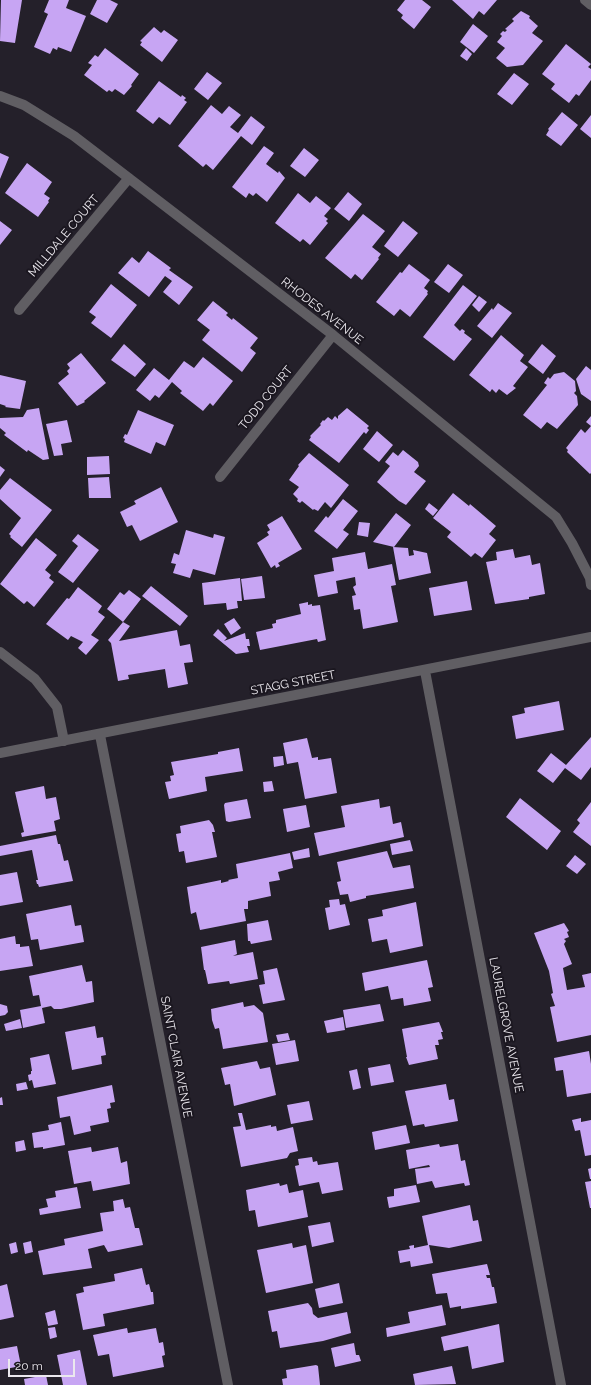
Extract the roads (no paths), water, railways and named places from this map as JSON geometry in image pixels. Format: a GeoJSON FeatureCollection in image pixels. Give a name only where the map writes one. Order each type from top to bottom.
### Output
{"type":"FeatureCollection","features":[{"type":"Feature","properties":{"kind":"street"},"geometry":{"type":"LineString","coordinates":[[585,0],[591,5]]}},
{"type":"Feature","properties":{"kind":"street","name":"RHODES AVENUE"},"geometry":{"type":"LineString","coordinates":[[0,96],[24,105],[68,132],[129,178],[333,335],[556,516],[590,578],[591,585]]}},
{"type":"Feature","properties":{"kind":"street","name":"MILLDALE COURT"},"geometry":{"type":"LineString","coordinates":[[19,310],[129,178]]}},
{"type":"Feature","properties":{"kind":"street","name":"TODD COURT"},"geometry":{"type":"LineString","coordinates":[[220,477],[333,335]]}},
{"type":"Feature","properties":{"kind":"street"},"geometry":{"type":"LineString","coordinates":[[587,638],[591,646]]}},
{"type":"Feature","properties":{"kind":"street","name":"STAGG STREET"},"geometry":{"type":"LineString","coordinates":[[0,753],[100,735],[587,638]]}},
{"type":"Feature","properties":{"kind":"street"},"geometry":{"type":"LineString","coordinates":[[0,652],[35,679],[57,707],[64,741]]}},
{"type":"Feature","properties":{"kind":"street","name":"LAURELGROVE AVENUE"},"geometry":{"type":"LineString","coordinates":[[425,671],[561,1385]]}},
{"type":"Feature","properties":{"kind":"street","name":"SAINT CLAIR AVENUE"},"geometry":{"type":"LineString","coordinates":[[100,735],[228,1385]]}}]}
